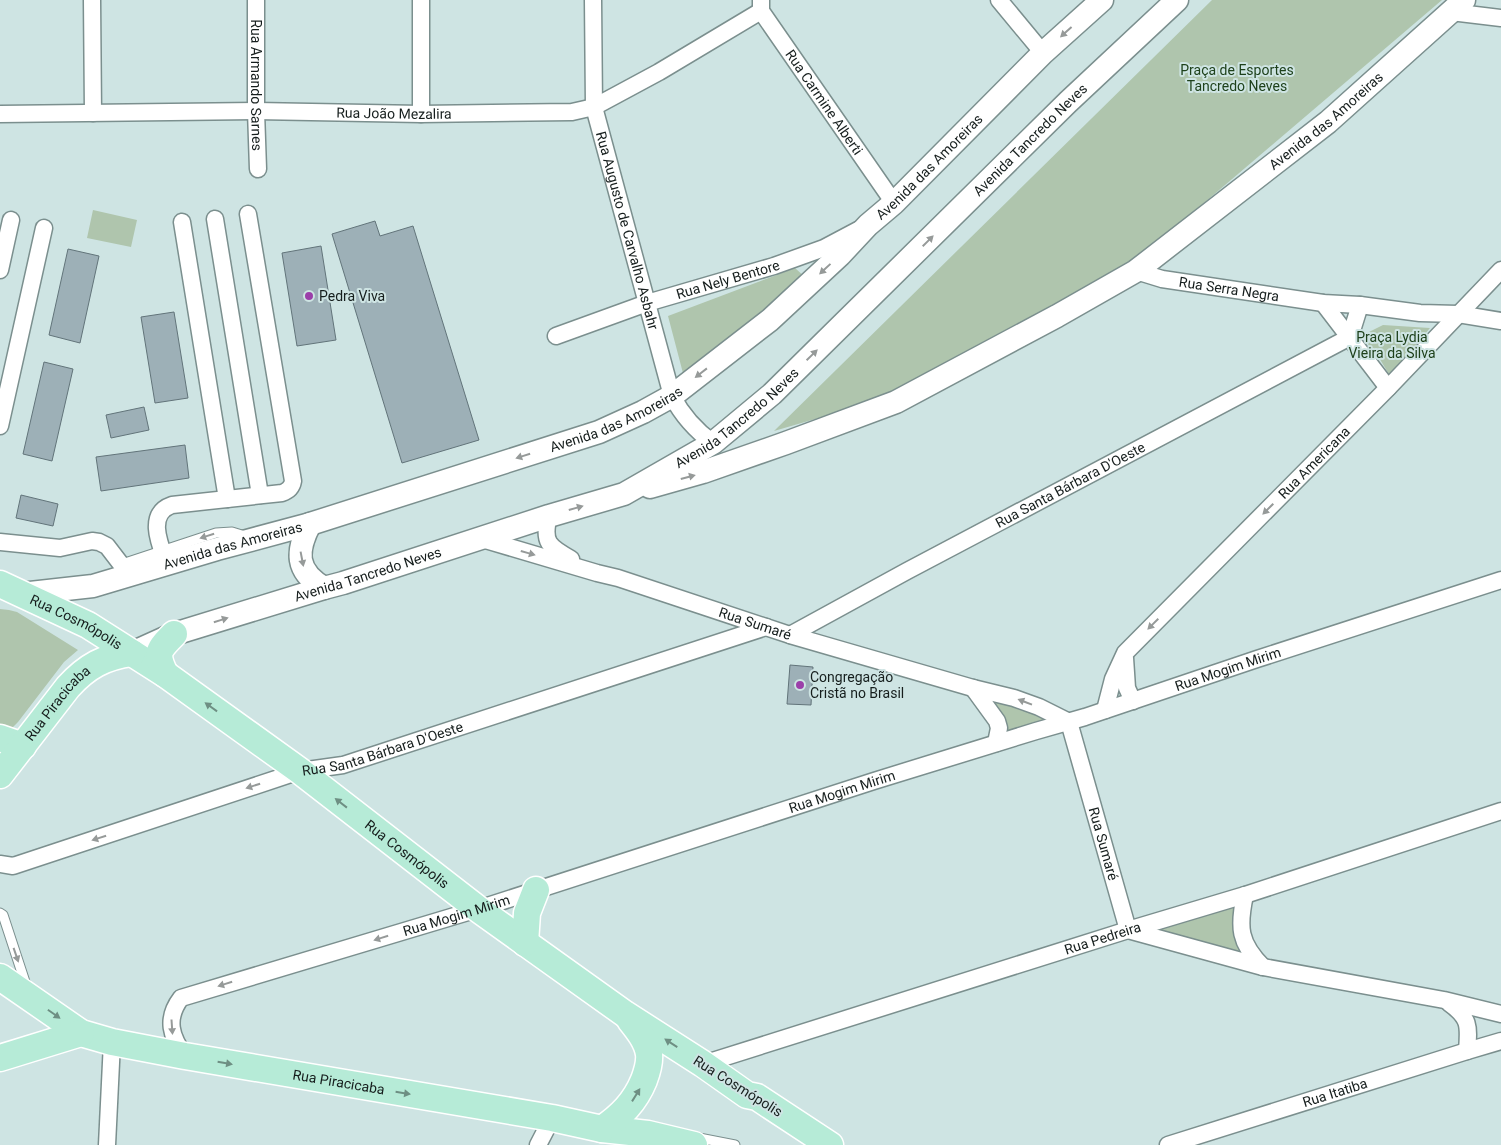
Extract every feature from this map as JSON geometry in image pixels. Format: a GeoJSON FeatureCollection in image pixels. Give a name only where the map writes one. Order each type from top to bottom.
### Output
{"type":"FeatureCollection","features":[{"type":"Feature","properties":{"kind":"main road","name":"Avenida das Amoreiras"},"geometry":{"type":"LineString","coordinates":[[7,592],[93,586],[126,570],[165,557],[310,524],[599,432],[643,412],[672,396],[770,320],[840,255],[868,225],[894,203],[1043,53],[1102,0]]}},
{"type":"Feature","properties":{"kind":"main road","name":"Avenida Tancredo Neves"},"geometry":{"type":"LineString","coordinates":[[132,653],[174,634],[343,583],[549,516],[624,494],[713,442],[772,394],[1068,102],[1176,0]]}},
{"type":"Feature","properties":{"kind":"main road","name":"Avenida das Amoreiras"},"geometry":{"type":"LineString","coordinates":[[624,494],[704,472],[896,402],[1057,316],[1136,271],[1328,122],[1457,6]]}},
{"type":"Feature","properties":{"kind":"main road","name":"Avenida das Amoreiras"},"geometry":{"type":"LineString","coordinates":[[713,442],[738,448],[786,443]]}},
{"type":"Feature","properties":{"kind":"main road"},"geometry":{"type":"LineString","coordinates":[[310,524],[302,538],[299,554],[303,568],[315,582],[324,588]]}},
{"type":"Feature","properties":{"kind":"main road","name":"Rua Cosmópolis"},"geometry":{"type":"LineString","coordinates":[[7,592],[88,625],[165,674],[300,771],[478,909],[625,1014],[748,1095],[757,1096],[822,1140]]}},
{"type":"Feature","properties":{"kind":"main road"},"geometry":{"type":"LineString","coordinates":[[165,674],[159,662],[159,652],[162,646],[174,634]]}},
{"type":"Feature","properties":{"kind":"main road","name":"Rua Piracicaba"},"geometry":{"type":"LineString","coordinates":[[0,776],[12,742],[77,677],[98,662],[110,657],[132,653]]}},
{"type":"Feature","properties":{"kind":"main road"},"geometry":{"type":"LineString","coordinates":[[525,943],[527,913],[536,890]]}},
{"type":"Feature","properties":{"kind":"main road","name":"Rua Piracicaba"},"geometry":{"type":"LineString","coordinates":[[0,976],[81,1033],[112,1042],[552,1118],[602,1129],[648,1134],[694,1145]]}},
{"type":"Feature","properties":{"kind":"main road"},"geometry":{"type":"LineString","coordinates":[[602,1129],[628,1108],[639,1091],[649,1063],[649,1053],[645,1042],[637,1028],[625,1014]]}},
{"type":"Feature","properties":{"kind":"main road"},"geometry":{"type":"LineString","coordinates":[[0,1058],[81,1033]]}},
{"type":"Feature","properties":{"kind":"street"},"geometry":{"type":"LineString","coordinates":[[92,0],[94,113]]}},
{"type":"Feature","properties":{"kind":"street","name":"Rua Armando Sarnes"},"geometry":{"type":"LineString","coordinates":[[256,0],[258,169]]}},
{"type":"Feature","properties":{"kind":"street"},"geometry":{"type":"LineString","coordinates":[[421,0],[421,114]]}},
{"type":"Feature","properties":{"kind":"street","name":"Rua Augusto de Carvalho Asbahr"},"geometry":{"type":"LineString","coordinates":[[593,0],[594,107],[672,396],[685,417],[702,435],[713,442]]}},
{"type":"Feature","properties":{"kind":"street"},"geometry":{"type":"LineString","coordinates":[[999,0],[1043,53]]}},
{"type":"Feature","properties":{"kind":"street","name":"Rua João Mezalira"},"geometry":{"type":"LineString","coordinates":[[0,114],[256,110],[421,114],[572,112],[594,107],[659,72],[761,5]]}},
{"type":"Feature","properties":{"kind":"street","name":"Rua Carmine Alberti"},"geometry":{"type":"LineString","coordinates":[[761,5],[894,203]]}},
{"type":"Feature","properties":{"kind":"street"},"geometry":{"type":"LineString","coordinates":[[1457,6],[1501,18]]}},
{"type":"Feature","properties":{"kind":"street"},"geometry":{"type":"LineString","coordinates":[[165,557],[157,530],[157,519],[167,507],[285,492],[291,487],[293,481],[248,214]]}},
{"type":"Feature","properties":{"kind":"street"},"geometry":{"type":"LineString","coordinates":[[215,219],[260,494]]}},
{"type":"Feature","properties":{"kind":"street"},"geometry":{"type":"LineString","coordinates":[[0,270],[11,220]]}},
{"type":"Feature","properties":{"kind":"street"},"geometry":{"type":"LineString","coordinates":[[182,222],[227,499]]}},
{"type":"Feature","properties":{"kind":"street","name":"Rua Nely Bentore"},"geometry":{"type":"LineString","coordinates":[[556,336],[648,303],[774,266],[824,248],[868,225]]}},
{"type":"Feature","properties":{"kind":"street"},"geometry":{"type":"LineString","coordinates":[[0,426],[44,228]]}},
{"type":"Feature","properties":{"kind":"street","name":"Rua Americana"},"geometry":{"type":"LineString","coordinates":[[1105,710],[1113,679],[1125,653],[1388,388],[1501,270]]}},
{"type":"Feature","properties":{"kind":"street","name":"Rua Serra Negra"},"geometry":{"type":"LineString","coordinates":[[1136,271],[1162,279],[1323,303],[1360,305],[1420,313],[1458,314],[1501,321]]}},
{"type":"Feature","properties":{"kind":"street"},"geometry":{"type":"LineString","coordinates":[[1323,303],[1388,388]]}},
{"type":"Feature","properties":{"kind":"street"},"geometry":{"type":"LineString","coordinates":[[1350,338],[1360,305]]}},
{"type":"Feature","properties":{"kind":"street","name":"Rua Santa Bárbara D'Oeste"},"geometry":{"type":"LineString","coordinates":[[790,635],[924,562],[1350,338]]}},
{"type":"Feature","properties":{"kind":"street","name":"Rua Sumaré"},"geometry":{"type":"LineString","coordinates":[[549,516],[546,537],[554,549],[597,573]]}},
{"type":"Feature","properties":{"kind":"street","name":"Rua Sumaré"},"geometry":{"type":"LineString","coordinates":[[482,539],[618,578],[790,635],[1014,698],[1069,722],[1128,930]]}},
{"type":"Feature","properties":{"kind":"street"},"geometry":{"type":"LineString","coordinates":[[0,542],[60,548],[92,541],[99,542],[107,546],[126,570]]}},
{"type":"Feature","properties":{"kind":"street","name":"Rua Mogim Mirim"},"geometry":{"type":"LineString","coordinates":[[185,1056],[173,1038],[172,1029],[172,1015],[175,1005],[180,998],[478,909],[864,784],[1069,722],[1501,580]]}},
{"type":"Feature","properties":{"kind":"street","name":"Rua Santa Bárbara D'Oeste"},"geometry":{"type":"LineString","coordinates":[[4,867],[300,771],[343,765],[766,627]]}},
{"type":"Feature","properties":{"kind":"street"},"geometry":{"type":"LineString","coordinates":[[1125,653],[1127,688],[1133,701]]}},
{"type":"Feature","properties":{"kind":"street"},"geometry":{"type":"LineString","coordinates":[[973,688],[999,728],[996,743]]}},
{"type":"Feature","properties":{"kind":"street","name":"Rua Pedreira"},"geometry":{"type":"LineString","coordinates":[[703,1064],[1245,895],[1501,811]]}},
{"type":"Feature","properties":{"kind":"street"},"geometry":{"type":"LineString","coordinates":[[1245,895],[1240,918],[1245,945],[1252,956],[1263,967]]}},
{"type":"Feature","properties":{"kind":"street"},"geometry":{"type":"LineString","coordinates":[[1128,930],[1263,967],[1444,1000],[1501,1014]]}},
{"type":"Feature","properties":{"kind":"street"},"geometry":{"type":"LineString","coordinates":[[1444,1000],[1465,1017],[1468,1033],[1467,1051]]}},
{"type":"Feature","properties":{"kind":"street","name":"Rua Itatiba"},"geometry":{"type":"LineString","coordinates":[[1168,1145],[1501,1041]]}},
{"type":"Feature","properties":{"kind":"street"},"geometry":{"type":"LineString","coordinates":[[107,1145],[112,1042]]}},
{"type":"Feature","properties":{"kind":"street"},"geometry":{"type":"LineString","coordinates":[[538,1145],[552,1118]]}},
{"type":"Feature","properties":{"kind":"lane"},"geometry":{"type":"LineString","coordinates":[[0,914],[3,915],[30,998]]}},
{"type":"Feature","properties":{"kind":"lane"},"geometry":{"type":"LineString","coordinates":[[703,1064],[742,1103]]}},
{"type":"Feature","properties":{"kind":"lane"},"geometry":{"type":"LineString","coordinates":[[648,1134],[661,1130],[735,1145]]}},
{"type":"Feature","properties":{"kind":"green space","name":"Praça de Esportes Tancredo Neves"},"geometry":{"type":"Polygon","coordinates":[[[1212,0],[1442,0],[1123,272],[894,396],[774,431],[1212,0]]]}},
{"type":"Feature","properties":{"kind":"green space"},"geometry":{"type":"Polygon","coordinates":[[[93,210],[137,220],[131,247],[87,238],[93,210]]]}},
{"type":"Feature","properties":{"kind":"green space"},"geometry":{"type":"Polygon","coordinates":[[[795,268],[806,278],[684,377],[668,316],[795,268]]]}},
{"type":"Feature","properties":{"kind":"green space","name":"Praça Lydia Vieira da Silva"},"geometry":{"type":"Polygon","coordinates":[[[1383,325],[1430,328],[1390,376],[1378,356],[1362,337],[1383,325]]]}},
{"type":"Feature","properties":{"kind":"green space"},"geometry":{"type":"Polygon","coordinates":[[[0,609],[17,612],[78,650],[64,662],[18,722],[13,727],[0,730],[0,609]]]}},
{"type":"Feature","properties":{"kind":"green space"},"geometry":{"type":"Polygon","coordinates":[[[988,696],[1047,718],[1002,738],[988,696]]]}},
{"type":"Feature","properties":{"kind":"green space"},"geometry":{"type":"Polygon","coordinates":[[[1238,901],[1232,924],[1239,949],[1249,958],[1146,929],[1238,901]]]}},
{"type":"Feature","properties":{"kind":"building"},"geometry":{"type":"Polygon","coordinates":[[[375,221],[380,236],[413,226],[479,440],[402,463],[332,234],[375,221]]]}},
{"type":"Feature","properties":{"kind":"building","name":"Pedra Viva"},"geometry":{"type":"Polygon","coordinates":[[[321,246],[336,340],[297,346],[282,253],[321,246]]]}},
{"type":"Feature","properties":{"kind":"building"},"geometry":{"type":"Polygon","coordinates":[[[68,249],[99,256],[80,343],[49,335],[68,249]]]}},
{"type":"Feature","properties":{"kind":"building"},"geometry":{"type":"Polygon","coordinates":[[[174,312],[188,398],[155,403],[141,317],[174,312]]]}},
{"type":"Feature","properties":{"kind":"building"},"geometry":{"type":"Polygon","coordinates":[[[44,362],[73,369],[52,461],[23,454],[44,362]]]}},
{"type":"Feature","properties":{"kind":"building"},"geometry":{"type":"Polygon","coordinates":[[[144,407],[149,430],[111,438],[106,415],[144,407]]]}},
{"type":"Feature","properties":{"kind":"building"},"geometry":{"type":"Polygon","coordinates":[[[185,445],[189,478],[101,491],[96,457],[185,445]]]}},
{"type":"Feature","properties":{"kind":"building"},"geometry":{"type":"Polygon","coordinates":[[[21,495],[58,504],[53,526],[16,518],[21,495]]]}},
{"type":"Feature","properties":{"kind":"building","name":"Congregação Cristã no Brasil"},"geometry":{"type":"Polygon","coordinates":[[[790,665],[813,667],[811,705],[787,704],[790,665]]]}},
{"type":"Feature","properties":{"kind":"place","name":"Pedra Viva"},"geometry":{"type":"Point","coordinates":[309,296]}},
{"type":"Feature","properties":{"kind":"place","name":"Congregação Cristã no Brasil"},"geometry":{"type":"Point","coordinates":[800,685]}}]}
